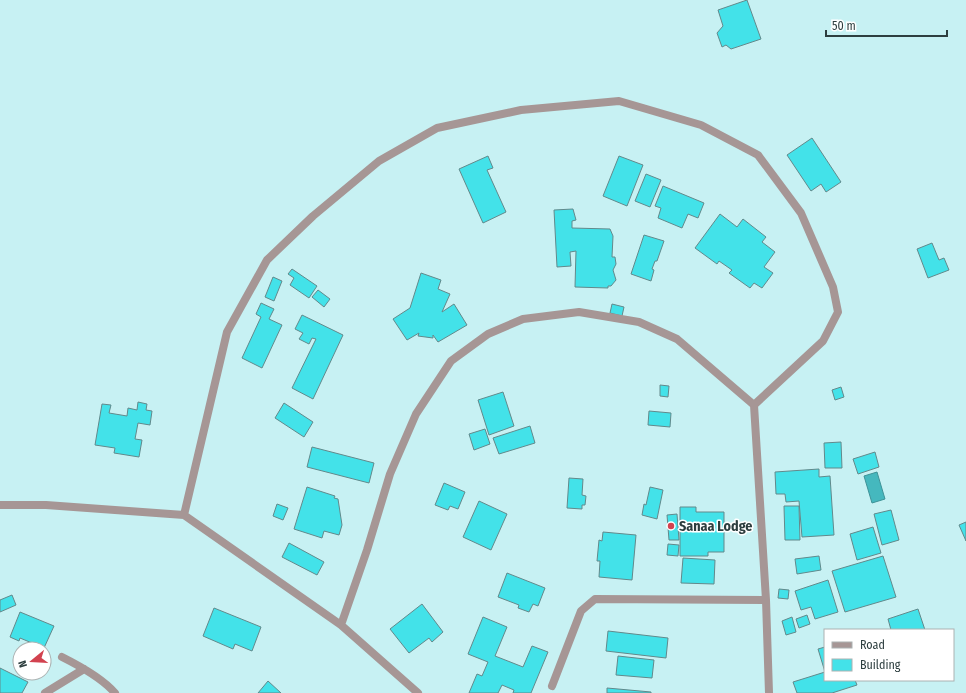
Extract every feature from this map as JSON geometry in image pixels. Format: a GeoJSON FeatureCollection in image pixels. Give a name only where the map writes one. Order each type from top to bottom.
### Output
{"type":"FeatureCollection","features":[{"type":"Feature","properties":{"kind":"street"},"geometry":{"type":"LineString","coordinates":[[184,515],[228,332],[267,260],[313,216],[379,161],[437,128],[521,110],[619,101],[701,125],[758,155],[801,213],[833,287],[838,312],[823,341],[754,405]]}},
{"type":"Feature","properties":{"kind":"street"},"geometry":{"type":"LineString","coordinates":[[340,625],[367,550],[390,474],[416,414],[451,361],[488,334],[523,320],[579,312],[639,322],[677,339],[754,405],[766,600],[769,693]]}},
{"type":"Feature","properties":{"kind":"street"},"geometry":{"type":"LineString","coordinates":[[0,505],[46,505],[184,515],[340,625],[418,693]]}},
{"type":"Feature","properties":{"kind":"street"},"geometry":{"type":"LineString","coordinates":[[552,686],[581,611],[595,599],[766,600]]}},
{"type":"Feature","properties":{"kind":"street"},"geometry":{"type":"LineString","coordinates":[[62,657],[84,669],[111,688],[115,693]]}},
{"type":"Feature","properties":{"kind":"street"},"geometry":{"type":"LineString","coordinates":[[45,693],[84,669]]}},
{"type":"Feature","properties":{"kind":"water"},"geometry":{"type":"Polygon","coordinates":[[[877,472],[885,499],[872,503],[864,476],[877,472]]]}},
{"type":"Feature","properties":{"kind":"building"},"geometry":{"type":"Polygon","coordinates":[[[747,0],[761,39],[731,49],[726,45],[722,47],[717,33],[723,26],[718,10],[747,0]]]}},
{"type":"Feature","properties":{"kind":"building"},"geometry":{"type":"Polygon","coordinates":[[[812,138],[841,182],[826,192],[821,184],[811,191],[787,155],[812,138]]]}},
{"type":"Feature","properties":{"kind":"building"},"geometry":{"type":"Polygon","coordinates":[[[488,156],[493,168],[487,170],[506,212],[483,223],[459,169],[488,156]]]}},
{"type":"Feature","properties":{"kind":"building"},"geometry":{"type":"Polygon","coordinates":[[[619,156],[643,165],[627,206],[603,196],[619,156]]]}},
{"type":"Feature","properties":{"kind":"building"},"geometry":{"type":"Polygon","coordinates":[[[646,174],[661,180],[650,207],[635,201],[646,174]]]}},
{"type":"Feature","properties":{"kind":"building"},"geometry":{"type":"Polygon","coordinates":[[[663,186],[704,203],[698,218],[688,214],[682,228],[658,218],[661,208],[655,206],[663,186]]]}},
{"type":"Feature","properties":{"kind":"building"},"geometry":{"type":"Polygon","coordinates":[[[573,209],[576,220],[572,221],[572,228],[610,229],[613,236],[612,257],[615,257],[616,264],[613,270],[616,280],[611,286],[608,286],[608,288],[575,287],[576,251],[570,252],[571,266],[557,267],[554,210],[573,209]]]}},
{"type":"Feature","properties":{"kind":"building"},"geometry":{"type":"Polygon","coordinates":[[[720,214],[737,227],[743,219],[766,237],[762,242],[775,252],[764,267],[773,273],[762,288],[754,283],[750,288],[729,273],[732,270],[719,261],[717,264],[695,248],[720,214]]]}},
{"type":"Feature","properties":{"kind":"building"},"geometry":{"type":"Polygon","coordinates":[[[644,235],[664,241],[657,261],[655,261],[652,269],[654,270],[651,281],[631,274],[644,235]]]}},
{"type":"Feature","properties":{"kind":"building"},"geometry":{"type":"Polygon","coordinates":[[[932,243],[939,260],[944,258],[949,270],[928,278],[917,249],[932,243]]]}},
{"type":"Feature","properties":{"kind":"building"},"geometry":{"type":"Polygon","coordinates":[[[292,269],[317,286],[309,298],[290,285],[294,278],[288,274],[292,269]]]}},
{"type":"Feature","properties":{"kind":"building"},"geometry":{"type":"Polygon","coordinates":[[[421,273],[441,280],[438,289],[450,294],[442,312],[454,304],[467,325],[438,342],[433,335],[433,338],[418,336],[419,333],[407,340],[393,319],[410,308],[421,273]]]}},
{"type":"Feature","properties":{"kind":"building"},"geometry":{"type":"Polygon","coordinates":[[[273,277],[282,281],[274,301],[265,297],[273,277]]]}},
{"type":"Feature","properties":{"kind":"building"},"geometry":{"type":"Polygon","coordinates":[[[318,290],[330,299],[324,307],[312,297],[318,290]]]}},
{"type":"Feature","properties":{"kind":"building"},"geometry":{"type":"Polygon","coordinates":[[[261,303],[274,309],[269,319],[282,325],[262,368],[242,358],[261,317],[256,314],[261,303]]]}},
{"type":"Feature","properties":{"kind":"building"},"geometry":{"type":"Polygon","coordinates":[[[612,304],[624,307],[622,316],[610,313],[612,304]]]}},
{"type":"Feature","properties":{"kind":"building"},"geometry":{"type":"Polygon","coordinates":[[[302,315],[343,335],[313,399],[292,388],[316,339],[312,338],[309,344],[299,339],[303,333],[295,329],[302,315]]]}},
{"type":"Feature","properties":{"kind":"building"},"geometry":{"type":"Polygon","coordinates":[[[660,385],[669,386],[668,397],[660,396],[660,385]]]}},
{"type":"Feature","properties":{"kind":"building"},"geometry":{"type":"Polygon","coordinates":[[[841,387],[844,397],[835,400],[832,390],[841,387]]]}},
{"type":"Feature","properties":{"kind":"building"},"geometry":{"type":"Polygon","coordinates":[[[503,392],[514,426],[489,435],[478,400],[503,392]]]}},
{"type":"Feature","properties":{"kind":"building"},"geometry":{"type":"Polygon","coordinates":[[[138,402],[147,404],[146,410],[152,411],[150,425],[138,423],[135,439],[142,440],[139,457],[114,453],[115,448],[95,445],[102,404],[111,405],[109,413],[127,416],[128,408],[137,410],[138,402]]]}},
{"type":"Feature","properties":{"kind":"building"},"geometry":{"type":"Polygon","coordinates":[[[284,403],[313,422],[304,437],[275,418],[284,403]]]}},
{"type":"Feature","properties":{"kind":"building"},"geometry":{"type":"Polygon","coordinates":[[[649,411],[671,413],[670,427],[648,425],[649,411]]]}},
{"type":"Feature","properties":{"kind":"building"},"geometry":{"type":"Polygon","coordinates":[[[530,426],[535,443],[499,454],[493,438],[530,426]]]}},
{"type":"Feature","properties":{"kind":"building"},"geometry":{"type":"Polygon","coordinates":[[[485,429],[490,444],[474,450],[469,434],[485,429]]]}},
{"type":"Feature","properties":{"kind":"building"},"geometry":{"type":"Polygon","coordinates":[[[841,442],[842,468],[825,468],[824,443],[841,442]]]}},
{"type":"Feature","properties":{"kind":"building"},"geometry":{"type":"Polygon","coordinates":[[[312,447],[374,463],[369,483],[307,467],[312,447]]]}},
{"type":"Feature","properties":{"kind":"building"},"geometry":{"type":"Polygon","coordinates":[[[875,452],[879,467],[858,474],[853,459],[875,452]]]}},
{"type":"Feature","properties":{"kind":"building"},"geometry":{"type":"Polygon","coordinates":[[[819,469],[819,477],[830,476],[834,535],[802,537],[799,501],[786,502],[785,494],[776,494],[775,472],[819,469]]]}},
{"type":"Feature","properties":{"kind":"building"},"geometry":{"type":"Polygon","coordinates":[[[569,478],[583,479],[582,495],[586,496],[585,505],[582,505],[582,509],[567,508],[569,478]]]}},
{"type":"Feature","properties":{"kind":"building"},"geometry":{"type":"Polygon","coordinates":[[[444,483],[465,492],[458,509],[450,506],[448,510],[435,505],[444,483]]]}},
{"type":"Feature","properties":{"kind":"building"},"geometry":{"type":"Polygon","coordinates":[[[307,487],[335,496],[334,498],[338,499],[342,525],[339,535],[324,531],[322,538],[294,529],[307,487]]]}},
{"type":"Feature","properties":{"kind":"building"},"geometry":{"type":"Polygon","coordinates":[[[650,487],[663,490],[657,519],[642,515],[650,487]]]}},
{"type":"Feature","properties":{"kind":"building"},"geometry":{"type":"Polygon","coordinates":[[[479,501],[507,514],[491,550],[463,537],[479,501]]]}},
{"type":"Feature","properties":{"kind":"building"},"geometry":{"type":"Polygon","coordinates":[[[277,504],[288,508],[283,520],[273,516],[277,504]]]}},
{"type":"Feature","properties":{"kind":"building"},"geometry":{"type":"Polygon","coordinates":[[[784,506],[799,506],[800,540],[785,540],[784,506]]]}},
{"type":"Feature","properties":{"kind":"building"},"geometry":{"type":"Polygon","coordinates":[[[680,507],[696,507],[696,512],[724,512],[724,552],[708,552],[708,556],[680,556],[680,507]]]}},
{"type":"Feature","properties":{"kind":"building"},"geometry":{"type":"Polygon","coordinates":[[[891,510],[899,540],[882,545],[874,514],[891,510]]]}},
{"type":"Feature","properties":{"kind":"building"},"geometry":{"type":"Polygon","coordinates":[[[677,514],[679,540],[669,540],[667,515],[677,514]]]}},
{"type":"Feature","properties":{"kind":"building"},"geometry":{"type":"Polygon","coordinates":[[[966,522],[966,541],[959,525],[966,522]]]}},
{"type":"Feature","properties":{"kind":"building"},"geometry":{"type":"Polygon","coordinates":[[[873,527],[881,553],[857,560],[850,534],[873,527]]]}},
{"type":"Feature","properties":{"kind":"building"},"geometry":{"type":"Polygon","coordinates":[[[603,532],[636,535],[632,580],[599,577],[600,561],[597,561],[599,540],[602,541],[603,532]]]}},
{"type":"Feature","properties":{"kind":"building"},"geometry":{"type":"Polygon","coordinates":[[[289,543],[324,562],[317,575],[282,557],[289,543]]]}},
{"type":"Feature","properties":{"kind":"building"},"geometry":{"type":"Polygon","coordinates":[[[668,544],[679,545],[678,556],[667,555],[668,544]]]}},
{"type":"Feature","properties":{"kind":"building"},"geometry":{"type":"Polygon","coordinates":[[[819,556],[821,570],[797,574],[795,559],[819,556]]]}},
{"type":"Feature","properties":{"kind":"building"},"geometry":{"type":"Polygon","coordinates":[[[883,556],[896,597],[845,612],[832,571],[883,556]]]}},
{"type":"Feature","properties":{"kind":"building"},"geometry":{"type":"Polygon","coordinates":[[[683,558],[715,560],[714,584],[681,583],[683,558]]]}},
{"type":"Feature","properties":{"kind":"building"},"geometry":{"type":"Polygon","coordinates":[[[507,573],[545,588],[538,606],[533,604],[529,612],[518,608],[519,605],[498,597],[507,573]]]}},
{"type":"Feature","properties":{"kind":"building"},"geometry":{"type":"Polygon","coordinates":[[[828,580],[838,612],[815,619],[811,607],[801,610],[795,591],[828,580]]]}},
{"type":"Feature","properties":{"kind":"building"},"geometry":{"type":"Polygon","coordinates":[[[779,589],[789,590],[788,599],[778,598],[779,589]]]}},
{"type":"Feature","properties":{"kind":"building"},"geometry":{"type":"Polygon","coordinates":[[[12,595],[16,605],[0,612],[0,600],[12,595]]]}},
{"type":"Feature","properties":{"kind":"building"},"geometry":{"type":"Polygon","coordinates":[[[422,604],[443,632],[432,642],[429,638],[409,653],[390,629],[422,604]]]}},
{"type":"Feature","properties":{"kind":"building"},"geometry":{"type":"Polygon","coordinates":[[[214,608],[261,627],[252,651],[235,644],[233,649],[203,636],[214,608]]]}},
{"type":"Feature","properties":{"kind":"building"},"geometry":{"type":"Polygon","coordinates":[[[918,609],[925,629],[891,629],[888,619],[918,609]]]}},
{"type":"Feature","properties":{"kind":"building"},"geometry":{"type":"Polygon","coordinates":[[[20,612],[54,626],[47,641],[27,641],[20,638],[19,641],[10,637],[20,612]]]}},
{"type":"Feature","properties":{"kind":"building"},"geometry":{"type":"Polygon","coordinates":[[[807,615],[810,624],[799,628],[796,619],[807,615]]]}},
{"type":"Feature","properties":{"kind":"building"},"geometry":{"type":"Polygon","coordinates":[[[483,617],[507,627],[495,656],[523,667],[532,646],[548,652],[531,693],[513,693],[514,690],[502,685],[498,693],[469,693],[477,674],[482,676],[488,662],[468,654],[483,617]]]}},
{"type":"Feature","properties":{"kind":"building"},"geometry":{"type":"Polygon","coordinates":[[[792,617],[796,632],[786,635],[782,621],[792,617]]]}},
{"type":"Feature","properties":{"kind":"building"},"geometry":{"type":"Polygon","coordinates":[[[608,631],[668,638],[666,658],[606,651],[608,631]]]}},
{"type":"Feature","properties":{"kind":"building"},"geometry":{"type":"Polygon","coordinates":[[[824,647],[824,669],[818,649],[824,647]]]}},
{"type":"Feature","properties":{"kind":"building"},"geometry":{"type":"Polygon","coordinates":[[[618,656],[654,660],[652,678],[616,675],[618,656]]]}},
{"type":"Feature","properties":{"kind":"building"},"geometry":{"type":"Polygon","coordinates":[[[0,668],[12,674],[12,681],[28,682],[22,693],[0,693],[0,668]]]}},
{"type":"Feature","properties":{"kind":"building"},"geometry":{"type":"Polygon","coordinates":[[[824,672],[824,681],[855,681],[857,685],[832,693],[797,693],[793,682],[824,672]]]}},
{"type":"Feature","properties":{"kind":"building"},"geometry":{"type":"Polygon","coordinates":[[[268,681],[281,693],[258,693],[268,681]]]}},
{"type":"Feature","properties":{"kind":"building"},"geometry":{"type":"Polygon","coordinates":[[[607,688],[651,692],[651,693],[607,693],[607,688]]]}},
{"type":"Feature","properties":{"kind":"place","name":"Sanaa Lodge"},"geometry":{"type":"Point","coordinates":[671,526]}}]}
